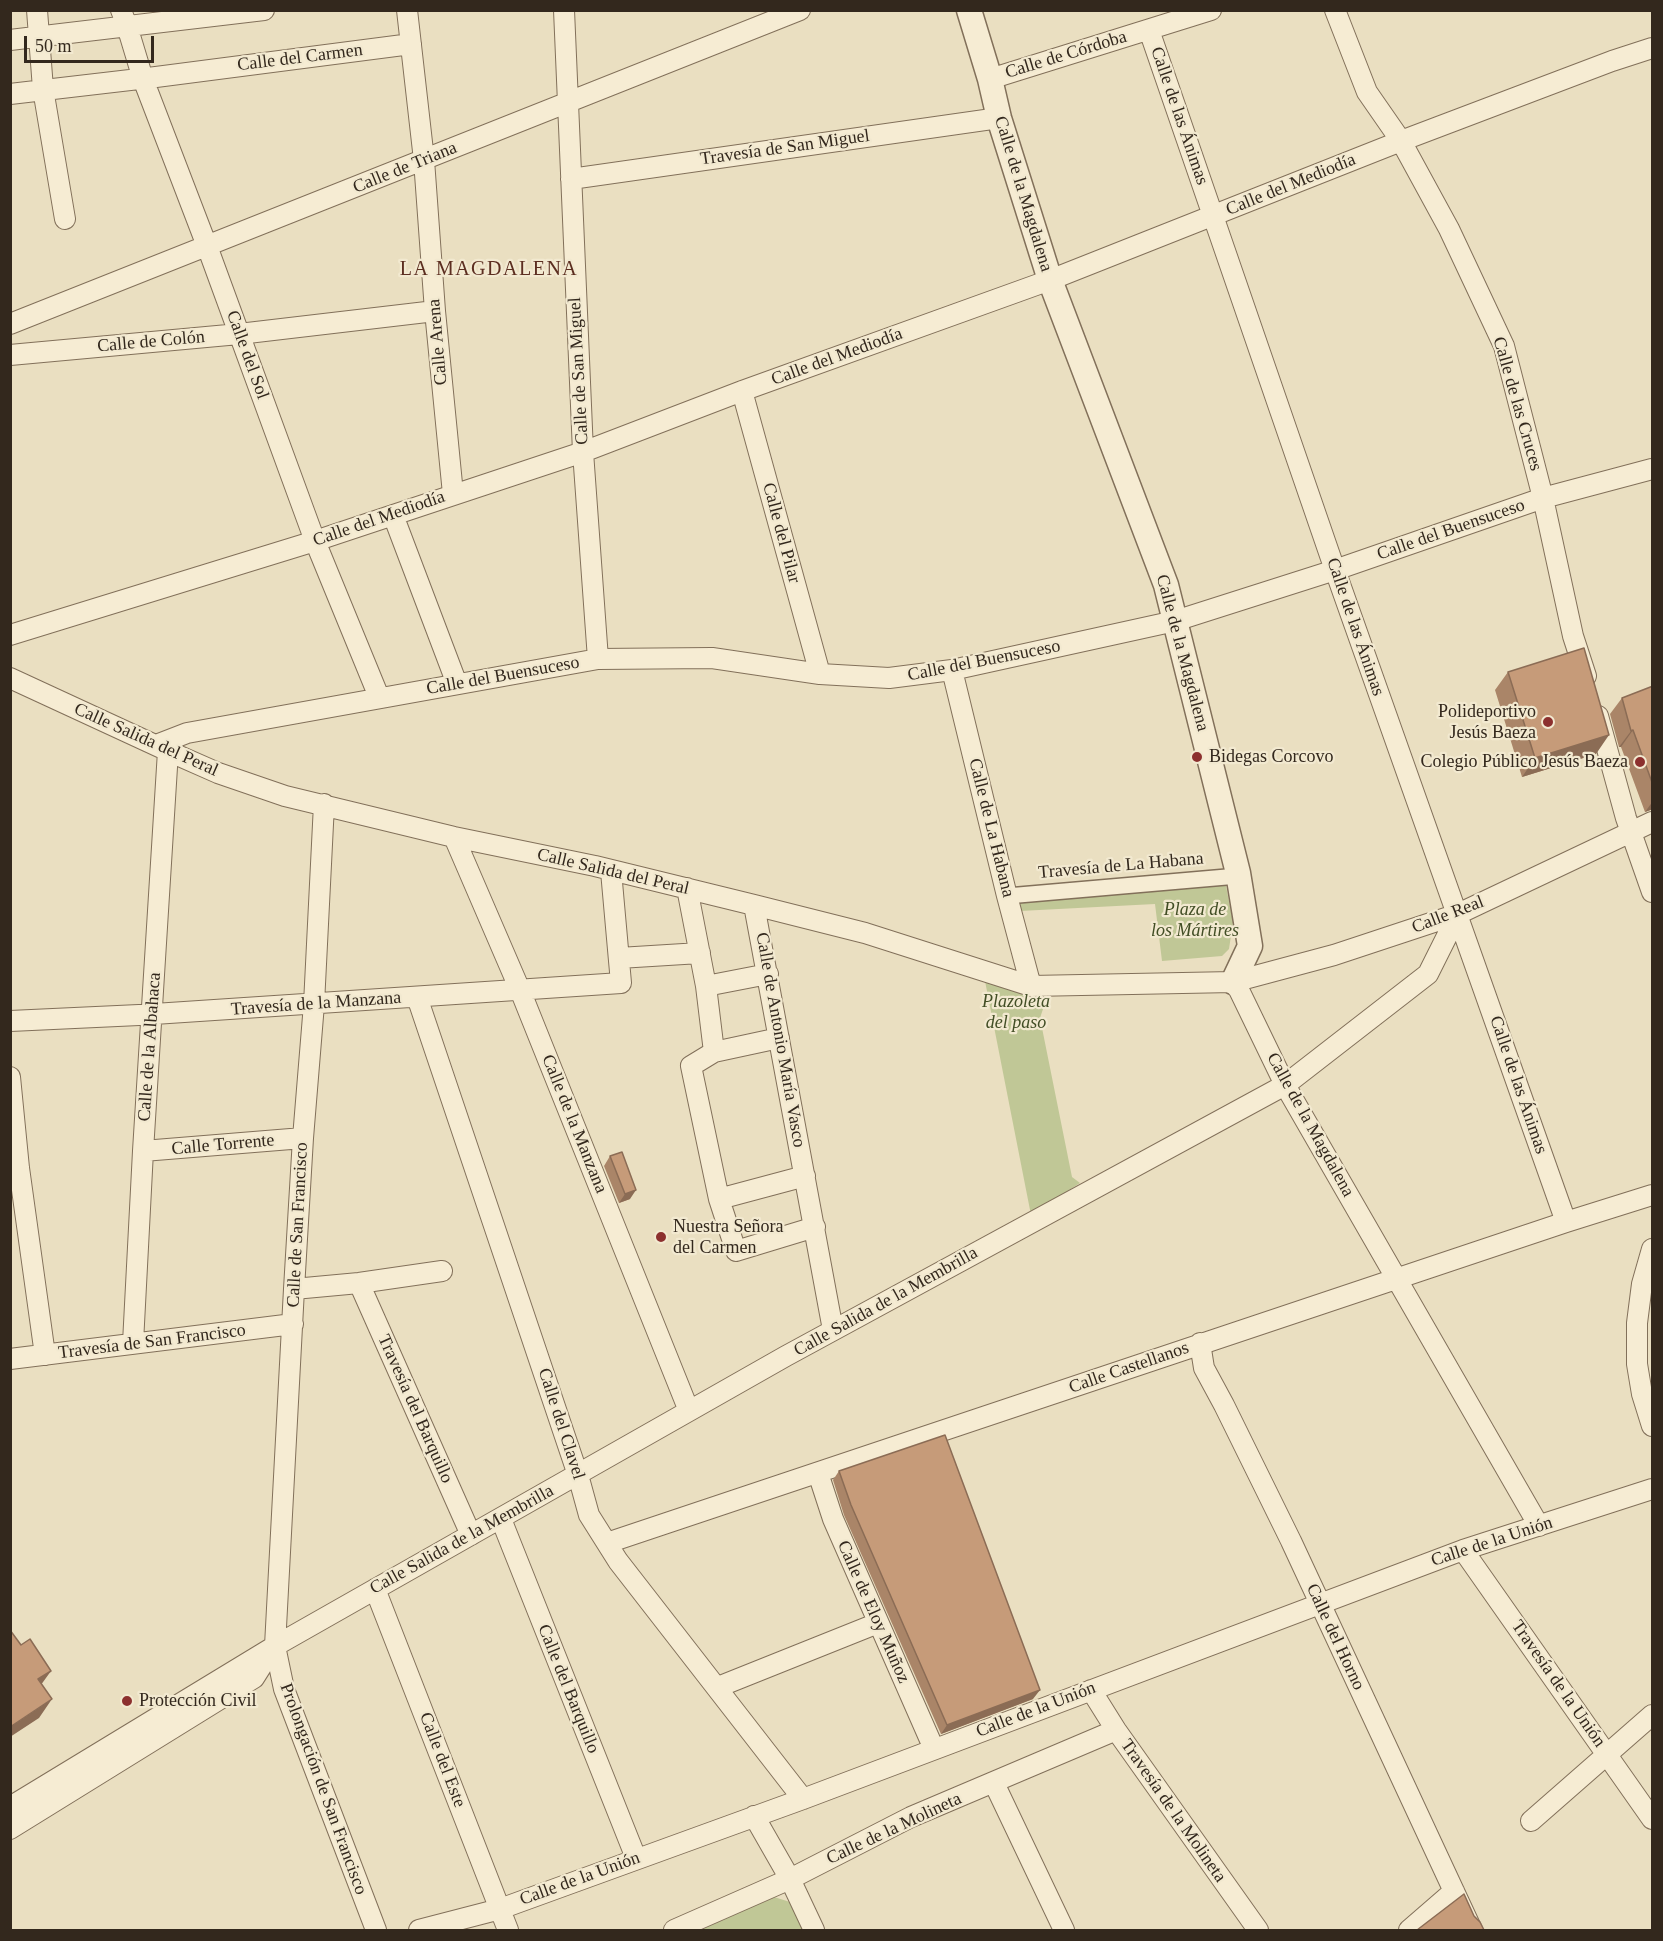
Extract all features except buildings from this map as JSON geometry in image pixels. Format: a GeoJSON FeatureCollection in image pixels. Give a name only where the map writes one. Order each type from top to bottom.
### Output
{"type":"FeatureCollection","features":[{"type":"Feature","properties":{"kind":"street"},"geometry":{"type":"LineString","coordinates":[[37,10],[43,90],[65,219]]}},
{"type":"Feature","properties":{"kind":"street"},"geometry":{"type":"LineString","coordinates":[[10,40],[124,18],[264,10]]}},
{"type":"Feature","properties":{"kind":"street","name":"Calle Arena"},"geometry":{"type":"LineString","coordinates":[[407,10],[424,160],[435,311],[453,494]]}},
{"type":"Feature","properties":{"kind":"street","name":"Calle de San Miguel"},"geometry":{"type":"LineString","coordinates":[[564,10],[566,104],[583,452],[598,659]]}},
{"type":"Feature","properties":{"kind":"street","name":"Calle de Triana"},"geometry":{"type":"LineString","coordinates":[[10,324],[800,10]]}},
{"type":"Feature","properties":{"kind":"street","name":"Calle de la Magdalena"},"geometry":{"type":"LineString","coordinates":[[969,10],[999,118],[1050,280],[1166,585],[1238,876],[1250,946],[1233,982],[1285,1085],[1539,1526]]}},
{"type":"Feature","properties":{"kind":"street","name":"Calle de Córdoba"},"geometry":{"type":"LineString","coordinates":[[990,79],[1211,10]]}},
{"type":"Feature","properties":{"kind":"street","name":"Calle de las Cruces"},"geometry":{"type":"LineString","coordinates":[[1335,10],[1366,92],[1401,141],[1449,229],[1504,346],[1543,498],[1573,636],[1592,694],[1626,818],[1653,892]]}},
{"type":"Feature","properties":{"kind":"street","name":"Calle del Sol"},"geometry":{"type":"LineString","coordinates":[[124,18],[143,79],[315,541],[379,698]]}},
{"type":"Feature","properties":{"kind":"street","name":"Calle de las Ánimas"},"geometry":{"type":"LineString","coordinates":[[1149,30],[1335,570],[1566,1222]]}},
{"type":"Feature","properties":{"kind":"street","name":"Calle del Carmen"},"geometry":{"type":"LineString","coordinates":[[10,94],[411,44]]}},
{"type":"Feature","properties":{"kind":"street","name":"Calle del Mediodía"},"geometry":{"type":"LineString","coordinates":[[10,635],[315,541],[583,452],[742,391],[1050,280],[1401,141],[1612,61],[1653,48]]}},
{"type":"Feature","properties":{"kind":"street","name":"Travesía de San Miguel"},"geometry":{"type":"LineString","coordinates":[[571,179],[999,118]]}},
{"type":"Feature","properties":{"kind":"street","name":"Calle de Colón"},"geometry":{"type":"LineString","coordinates":[[10,355],[239,334],[435,311]]}},
{"type":"Feature","properties":{"kind":"street","name":"Calle del Pilar"},"geometry":{"type":"LineString","coordinates":[[742,391],[820,674]]}},
{"type":"Feature","properties":{"kind":"street","name":"Calle del Buensuceso"},"geometry":{"type":"LineString","coordinates":[[162,748],[187,733],[598,659],[712,658],[820,674],[889,678],[952,670],[1175,621],[1335,570],[1543,498],[1653,469]]}},
{"type":"Feature","properties":{"kind":"street"},"geometry":{"type":"LineString","coordinates":[[393,514],[457,684]]}},
{"type":"Feature","properties":{"kind":"street","name":"Calle de La Habana"},"geometry":{"type":"LineString","coordinates":[[952,670],[1006,896],[1031,986]]}},
{"type":"Feature","properties":{"kind":"street","name":"Calle Salida del Peral"},"geometry":{"type":"LineString","coordinates":[[10,678],[162,748],[218,772],[285,796],[454,837],[687,888],[865,933],[1031,986],[1233,982]]}},
{"type":"Feature","properties":{"kind":"street","name":"Calle de la Albahaca"},"geometry":{"type":"LineString","coordinates":[[134,1343],[143,1151],[153,1014],[162,748]]}},
{"type":"Feature","properties":{"kind":"street","name":"Calle de San Francisco"},"geometry":{"type":"LineString","coordinates":[[275,1646],[303,1138],[315,1004],[324,804]]}},
{"type":"Feature","properties":{"kind":"street","name":"Calle Real"},"geometry":{"type":"LineString","coordinates":[[1233,982],[1334,954],[1458,914],[1653,822]]}},
{"type":"Feature","properties":{"kind":"street","name":"Calle de la Manzana"},"geometry":{"type":"LineString","coordinates":[[454,837],[520,990],[689,1411]]}},
{"type":"Feature","properties":{"kind":"street"},"geometry":{"type":"LineString","coordinates":[[611,871],[619,958],[699,953]]}},
{"type":"Feature","properties":{"kind":"street","name":"Travesía de La Habana"},"geometry":{"type":"LineString","coordinates":[[1006,896],[1238,876]]}},
{"type":"Feature","properties":{"kind":"street"},"geometry":{"type":"LineString","coordinates":[[687,888],[706,986],[714,1052]]}},
{"type":"Feature","properties":{"kind":"street","name":"Calle de Antonio María Vasco"},"geometry":{"type":"LineString","coordinates":[[754,905],[833,1330]]}},
{"type":"Feature","properties":{"kind":"street","name":"Calle Salida de la Membrilla"},"geometry":{"type":"LineString","coordinates":[[10,1807],[275,1646],[689,1411],[833,1330],[1285,1085],[1428,974],[1458,914]]}},
{"type":"Feature","properties":{"kind":"street","name":"Travesía de la Manzana"},"geometry":{"type":"LineString","coordinates":[[10,1021],[315,1004],[621,983],[619,958]]}},
{"type":"Feature","properties":{"kind":"street"},"geometry":{"type":"LineString","coordinates":[[706,986],[768,974]]}},
{"type":"Feature","properties":{"kind":"street","name":"Calle del Clavel"},"geometry":{"type":"LineString","coordinates":[[417,997],[578,1475],[589,1515],[618,1562],[718,1687],[803,1799]]}},
{"type":"Feature","properties":{"kind":"street"},"geometry":{"type":"LineString","coordinates":[[779,1038],[714,1052],[691,1066],[719,1198],[736,1251],[815,1227]]}},
{"type":"Feature","properties":{"kind":"street"},"geometry":{"type":"LineString","coordinates":[[10,1077],[15,1168],[45,1355]]}},
{"type":"Feature","properties":{"kind":"street","name":"Calle Torrente"},"geometry":{"type":"LineString","coordinates":[[143,1151],[303,1138]]}},
{"type":"Feature","properties":{"kind":"street"},"geometry":{"type":"LineString","coordinates":[[719,1198],[805,1176]]}},
{"type":"Feature","properties":{"kind":"street","name":"Calle Castellanos"},"geometry":{"type":"LineString","coordinates":[[607,1543],[1200,1343],[1653,1195]]}},
{"type":"Feature","properties":{"kind":"street"},"geometry":{"type":"LineString","coordinates":[[1653,1249],[1642,1284],[1636,1354],[1642,1394],[1653,1426]]}},
{"type":"Feature","properties":{"kind":"street"},"geometry":{"type":"LineString","coordinates":[[294,1289],[359,1283],[442,1271]]}},
{"type":"Feature","properties":{"kind":"street","name":"Travesía del Barquillo"},"geometry":{"type":"LineString","coordinates":[[359,1283],[471,1535]]}},
{"type":"Feature","properties":{"kind":"street","name":"Travesía de San Francisco"},"geometry":{"type":"LineString","coordinates":[[10,1359],[293,1324]]}},
{"type":"Feature","properties":{"kind":"street","name":"Calle del Horno"},"geometry":{"type":"LineString","coordinates":[[1200,1343],[1204,1368],[1240,1436],[1472,1930]]}},
{"type":"Feature","properties":{"kind":"street","name":"Calle de Eloy Muñoz"},"geometry":{"type":"LineString","coordinates":[[818,1473],[833,1519],[934,1749]]}},
{"type":"Feature","properties":{"kind":"street","name":"Calle de la Unión"},"geometry":{"type":"LineString","coordinates":[[419,1930],[500,1909],[803,1799],[1463,1550],[1653,1489]]}},
{"type":"Feature","properties":{"kind":"street","name":"Calle del Barquillo"},"geometry":{"type":"LineString","coordinates":[[501,1519],[636,1858]]}},
{"type":"Feature","properties":{"kind":"street","name":"Travesía de la Unión"},"geometry":{"type":"LineString","coordinates":[[1463,1550],[1653,1819]]}},
{"type":"Feature","properties":{"kind":"street","name":"Calle del Este"},"geometry":{"type":"LineString","coordinates":[[375,1589],[508,1930]]}},
{"type":"Feature","properties":{"kind":"street"},"geometry":{"type":"LineString","coordinates":[[718,1687],[878,1623]]}},
{"type":"Feature","properties":{"kind":"street","name":"Calle Salida de la Membrilla"},"geometry":{"type":"LineString","coordinates":[[10,1829],[255,1678],[275,1646]]}},
{"type":"Feature","properties":{"kind":"street","name":"Prolongación de San Francisco"},"geometry":{"type":"LineString","coordinates":[[275,1646],[284,1689],[369,1928]]}},
{"type":"Feature","properties":{"kind":"street","name":"Travesía de la Molineta"},"geometry":{"type":"LineString","coordinates":[[1091,1689],[1116,1730],[1258,1930]]}},
{"type":"Feature","properties":{"kind":"street"},"geometry":{"type":"LineString","coordinates":[[1531,1821],[1653,1715]]}},
{"type":"Feature","properties":{"kind":"street","name":"Calle de la Molineta"},"geometry":{"type":"LineString","coordinates":[[674,1930],[790,1879],[910,1818],[1116,1730]]}},
{"type":"Feature","properties":{"kind":"street"},"geometry":{"type":"LineString","coordinates":[[994,1784],[1064,1930]]}},
{"type":"Feature","properties":{"kind":"street"},"geometry":{"type":"LineString","coordinates":[[754,1816],[790,1879],[814,1930]]}},
{"type":"Feature","properties":{"kind":"street"},"geometry":{"type":"LineString","coordinates":[[1409,1930],[1454,1891]]}},
{"type":"Feature","properties":{"kind":"green space","name":"Plaza de los Mártires"},"geometry":{"type":"Polygon","coordinates":[[[1225,881],[1233,922],[1229,949],[1222,956],[1162,961],[1155,904],[1020,911],[1015,887],[1225,881]]]}},
{"type":"Feature","properties":{"kind":"green space","name":"Plazoleta del paso"},"geometry":{"type":"Polygon","coordinates":[[[985,981],[1049,991],[1040,1018],[1072,1177],[1080,1183],[1031,1215],[985,981]]]}},
{"type":"Feature","properties":{"kind":"green space"},"geometry":{"type":"Polygon","coordinates":[[[774,1897],[790,1902],[803,1930],[696,1930],[774,1897]]]}},
{"type":"Feature","properties":{"kind":"place","name":"Polideportivo Jesús Baeza"},"geometry":{"type":"Point","coordinates":[1548,722]}},
{"type":"Feature","properties":{"kind":"place","name":"Bidegas Corcovo"},"geometry":{"type":"Point","coordinates":[1197,757]}},
{"type":"Feature","properties":{"kind":"place","name":"Colegio Público Jesús Baeza"},"geometry":{"type":"Point","coordinates":[1640,762]}},
{"type":"Feature","properties":{"kind":"place","name":"Nuestra Señora del Carmen"},"geometry":{"type":"Point","coordinates":[661,1237]}},
{"type":"Feature","properties":{"kind":"place","name":"Protección Civil"},"geometry":{"type":"Point","coordinates":[127,1701]}},
{"type":"Feature","properties":{"kind":"district","name":"LA MAGDALENA"},"geometry":{"type":"Point","coordinates":[489,270]}}]}
